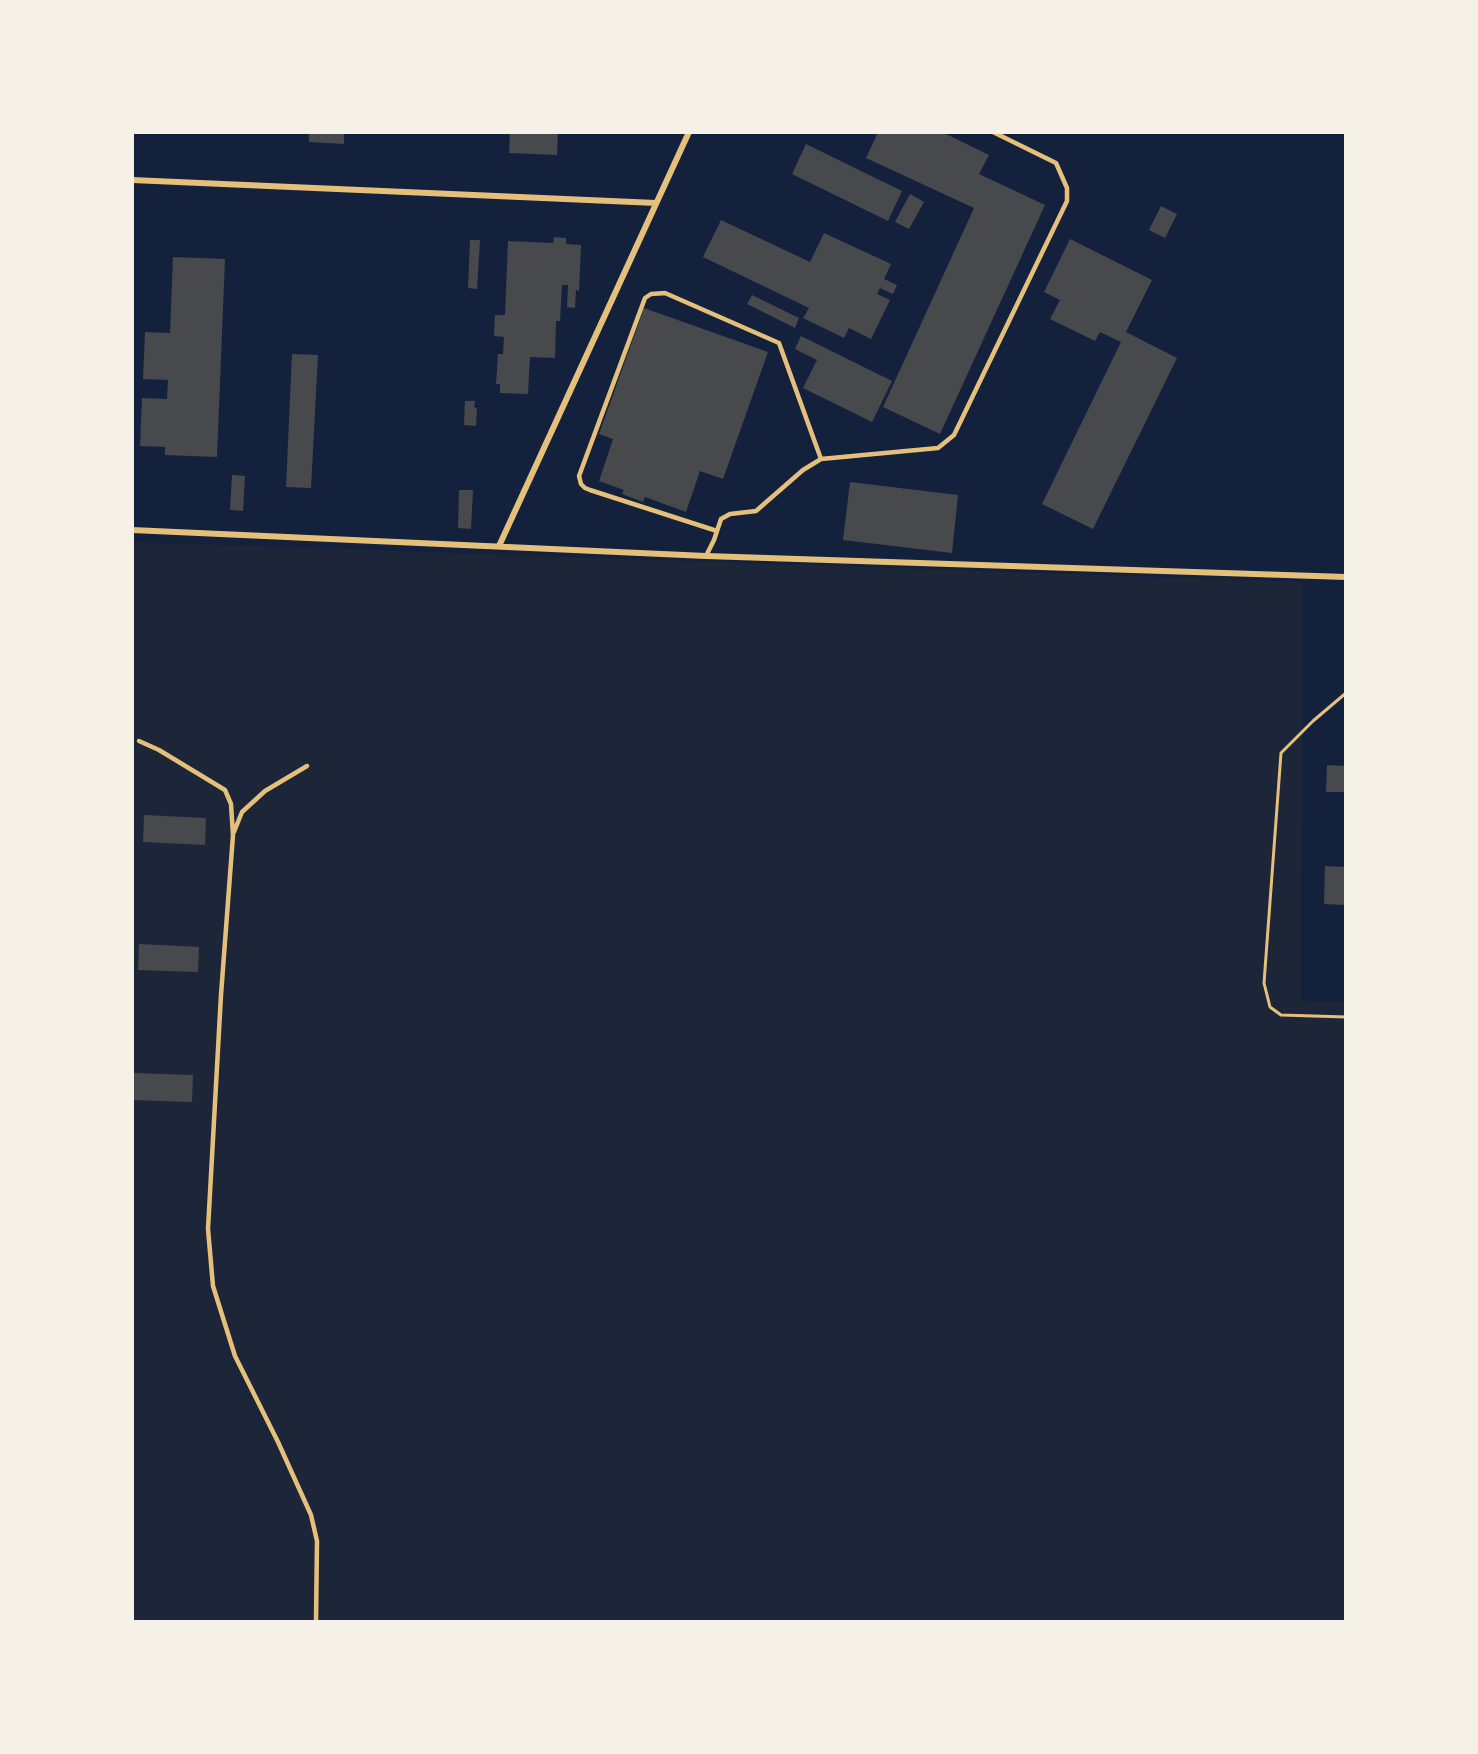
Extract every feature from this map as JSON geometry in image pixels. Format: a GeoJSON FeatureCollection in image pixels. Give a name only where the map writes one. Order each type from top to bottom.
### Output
{"type":"FeatureCollection","features":[{"type":"Feature","properties":{"kind":"street"},"geometry":{"type":"LineString","coordinates":[[499,546],[689,132]]}},
{"type":"Feature","properties":{"kind":"street"},"geometry":{"type":"LineString","coordinates":[[132,180],[656,203]]}},
{"type":"Feature","properties":{"kind":"street"},"geometry":{"type":"LineString","coordinates":[[132,530],[706,556],[1346,577]]}},
{"type":"Feature","properties":{"kind":"lane"},"geometry":{"type":"LineString","coordinates":[[706,556],[721,519],[730,514],[756,511],[803,470],[821,459],[938,448],[954,435],[1067,201],[1067,188],[1056,163],[993,132]]}},
{"type":"Feature","properties":{"kind":"lane"},"geometry":{"type":"LineString","coordinates":[[717,531],[585,488],[579,476],[645,298],[651,294],[665,293],[779,342],[821,459]]}},
{"type":"Feature","properties":{"kind":"lane"},"geometry":{"type":"LineString","coordinates":[[139,741],[159,750],[225,790],[231,804],[233,835],[221,995],[208,1229],[213,1286],[235,1356],[311,1515],[317,1541],[316,1622]]}},
{"type":"Feature","properties":{"kind":"lane"},"geometry":{"type":"LineString","coordinates":[[233,835],[242,812],[265,791],[307,766]]}},
{"type":"Feature","properties":{"kind":"path"},"geometry":{"type":"LineString","coordinates":[[1346,693],[1313,721],[1281,753],[1264,983],[1270,1007],[1281,1015],[1346,1017]]}},
{"type":"Feature","properties":{"kind":"shaded area"},"geometry":{"type":"Polygon","coordinates":[[[132,542],[1303,582],[1301,1001],[1346,1002],[1346,1622],[132,1622],[132,542]]]}},
{"type":"Feature","properties":{"kind":"building"},"geometry":{"type":"Polygon","coordinates":[[[309,132],[344,132],[344,144],[309,142],[309,132]]]}},
{"type":"Feature","properties":{"kind":"building"},"geometry":{"type":"Polygon","coordinates":[[[510,132],[558,133],[557,155],[509,153],[510,132]]]}},
{"type":"Feature","properties":{"kind":"building"},"geometry":{"type":"Polygon","coordinates":[[[878,132],[942,132],[989,155],[979,174],[1045,205],[940,434],[883,407],[974,208],[866,158],[878,132]]]}},
{"type":"Feature","properties":{"kind":"building"},"geometry":{"type":"Polygon","coordinates":[[[806,144],[902,191],[888,221],[792,174],[806,144]]]}},
{"type":"Feature","properties":{"kind":"building"},"geometry":{"type":"Polygon","coordinates":[[[910,194],[924,202],[909,229],[895,222],[910,194]]]}},
{"type":"Feature","properties":{"kind":"building"},"geometry":{"type":"Polygon","coordinates":[[[1161,206],[1177,214],[1165,238],[1149,230],[1161,206]]]}},
{"type":"Feature","properties":{"kind":"building"},"geometry":{"type":"Polygon","coordinates":[[[721,220],[810,262],[824,233],[891,264],[884,279],[897,285],[893,294],[880,288],[877,294],[890,300],[871,339],[849,328],[844,338],[803,318],[809,308],[703,257],[721,220]]]}},
{"type":"Feature","properties":{"kind":"building"},"geometry":{"type":"Polygon","coordinates":[[[554,237],[566,238],[566,244],[581,245],[579,291],[576,290],[575,308],[567,307],[568,285],[562,285],[560,321],[556,321],[555,358],[530,357],[528,394],[500,393],[500,384],[496,384],[498,354],[503,354],[504,337],[494,336],[495,315],[505,315],[508,241],[553,243],[554,237]]]}},
{"type":"Feature","properties":{"kind":"building"},"geometry":{"type":"Polygon","coordinates":[[[1070,239],[1152,280],[1126,332],[1177,358],[1093,529],[1042,504],[1121,342],[1100,332],[1095,341],[1050,319],[1060,300],[1044,292],[1070,239]]]}},
{"type":"Feature","properties":{"kind":"building"},"geometry":{"type":"Polygon","coordinates":[[[470,240],[480,240],[477,289],[468,288],[470,240]]]}},
{"type":"Feature","properties":{"kind":"building"},"geometry":{"type":"Polygon","coordinates":[[[173,257],[225,259],[217,457],[165,455],[165,447],[140,446],[142,398],[167,399],[168,380],[143,379],[145,332],[170,333],[173,257]]]}},
{"type":"Feature","properties":{"kind":"building"},"geometry":{"type":"Polygon","coordinates":[[[752,295],[799,318],[795,328],[747,304],[752,295]]]}},
{"type":"Feature","properties":{"kind":"building"},"geometry":{"type":"Polygon","coordinates":[[[644,308],[768,352],[723,479],[700,471],[686,512],[645,497],[643,502],[622,494],[624,490],[599,481],[613,439],[599,434],[644,308]]]}},
{"type":"Feature","properties":{"kind":"building"},"geometry":{"type":"Polygon","coordinates":[[[801,336],[892,381],[872,422],[803,388],[817,360],[795,349],[801,336]]]}},
{"type":"Feature","properties":{"kind":"building"},"geometry":{"type":"Polygon","coordinates":[[[292,354],[318,355],[311,488],[286,487],[292,354]]]}},
{"type":"Feature","properties":{"kind":"building"},"geometry":{"type":"Polygon","coordinates":[[[465,401],[475,401],[476,426],[464,425],[465,401]]]}},
{"type":"Feature","properties":{"kind":"building"},"geometry":{"type":"Polygon","coordinates":[[[232,475],[245,476],[243,511],[230,510],[232,475]]]}},
{"type":"Feature","properties":{"kind":"building"},"geometry":{"type":"Polygon","coordinates":[[[850,482],[958,495],[952,553],[843,540],[850,482]]]}},
{"type":"Feature","properties":{"kind":"building"},"geometry":{"type":"Polygon","coordinates":[[[459,490],[473,490],[471,529],[458,528],[459,490]]]}},
{"type":"Feature","properties":{"kind":"building"},"geometry":{"type":"Polygon","coordinates":[[[1327,765],[1346,766],[1346,792],[1326,792],[1327,765]]]}},
{"type":"Feature","properties":{"kind":"building"},"geometry":{"type":"Polygon","coordinates":[[[144,815],[206,818],[205,845],[143,842],[144,815]]]}},
{"type":"Feature","properties":{"kind":"building"},"geometry":{"type":"Polygon","coordinates":[[[1325,866],[1346,867],[1346,905],[1324,904],[1325,866]]]}},
{"type":"Feature","properties":{"kind":"building"},"geometry":{"type":"Polygon","coordinates":[[[139,944],[199,947],[198,972],[138,970],[139,944]]]}},
{"type":"Feature","properties":{"kind":"building"},"geometry":{"type":"Polygon","coordinates":[[[133,1073],[193,1075],[192,1102],[132,1100],[133,1073]]]}}]}
